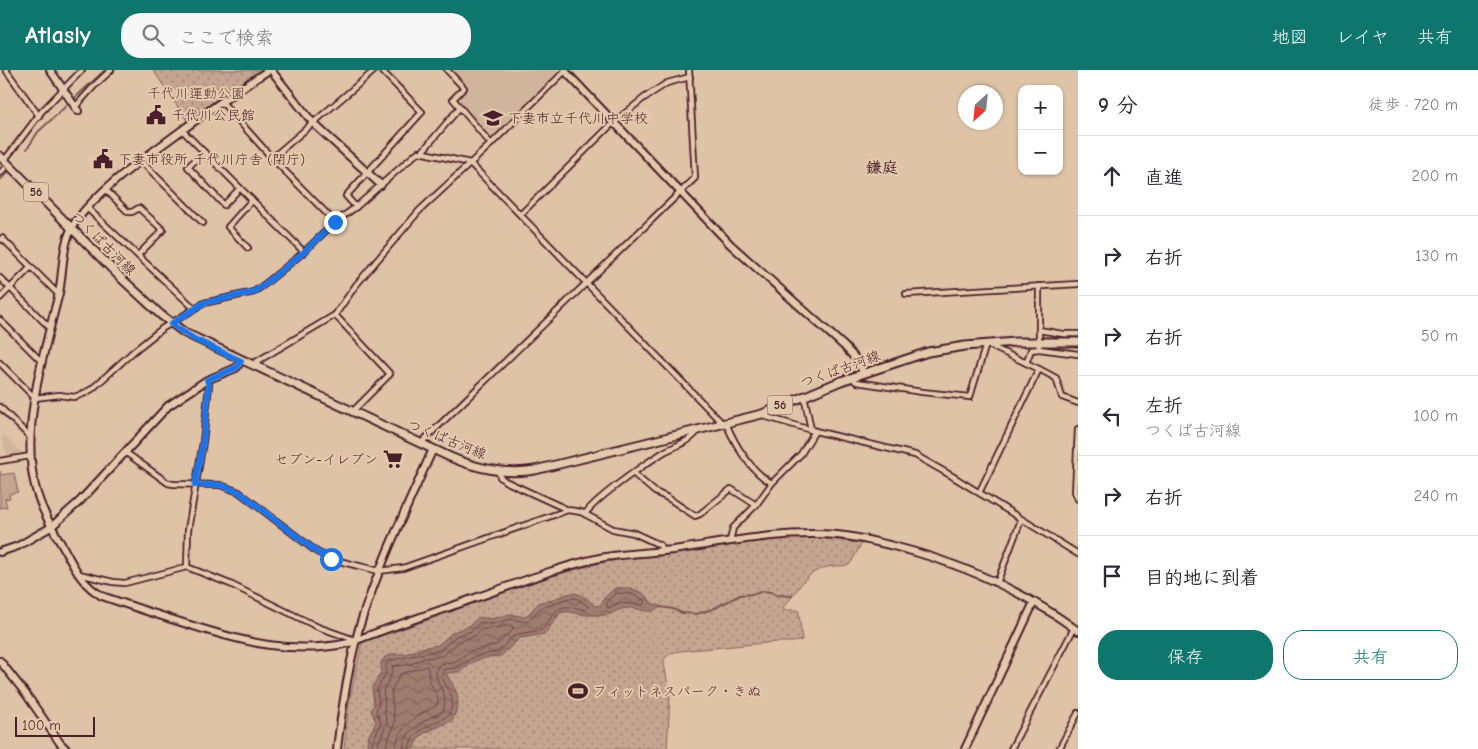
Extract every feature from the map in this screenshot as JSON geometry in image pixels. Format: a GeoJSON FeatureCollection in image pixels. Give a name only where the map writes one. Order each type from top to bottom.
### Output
{"type":"FeatureCollection","features":[{"type":"Feature","properties":{"kind":"main road","name":"つくば古河線"},"geometry":{"type":"LineString","coordinates":[[2,165],[72,228],[121,278],[171,324],[194,339],[433,449],[473,466],[499,472],[535,470],[762,414],[804,395],[928,352],[986,344],[1038,341],[1078,342]]}},
{"type":"Feature","properties":{"kind":"street"},"geometry":{"type":"LineString","coordinates":[[6,70],[38,116]]}},
{"type":"Feature","properties":{"kind":"street"},"geometry":{"type":"LineString","coordinates":[[50,70],[76,109],[95,84],[112,70]]}},
{"type":"Feature","properties":{"kind":"street"},"geometry":{"type":"LineString","coordinates":[[2,165],[38,116],[82,70]]}},
{"type":"Feature","properties":{"kind":"street"},"geometry":{"type":"LineString","coordinates":[[381,186],[313,123],[270,70],[140,160],[87,208],[72,228],[65,242],[62,276],[34,398],[31,456],[35,488],[51,527],[85,584],[102,596],[233,638],[262,645],[306,648],[341,645],[530,579],[588,561],[785,535],[853,537],[933,556],[962,567],[1034,602],[1076,629],[1011,749]]}},
{"type":"Feature","properties":{"kind":"street"},"geometry":{"type":"LineString","coordinates":[[272,158],[375,70]]}},
{"type":"Feature","properties":{"kind":"street"},"geometry":{"type":"LineString","coordinates":[[356,207],[346,196],[422,112],[382,70]]}},
{"type":"Feature","properties":{"kind":"street"},"geometry":{"type":"LineString","coordinates":[[447,70],[464,88],[453,99],[490,144]]}},
{"type":"Feature","properties":{"kind":"street"},"geometry":{"type":"LineString","coordinates":[[251,365],[335,316],[356,285],[419,211],[566,70],[731,245],[844,346],[864,373]]}},
{"type":"Feature","properties":{"kind":"street"},"geometry":{"type":"LineString","coordinates":[[422,444],[426,438],[695,178],[689,70]]}},
{"type":"Feature","properties":{"kind":"street"},"geometry":{"type":"LineString","coordinates":[[521,214],[614,122],[644,98],[667,83],[690,77]]}},
{"type":"Feature","properties":{"kind":"street"},"geometry":{"type":"LineString","coordinates":[[222,102],[272,158],[335,222]]}},
{"type":"Feature","properties":{"kind":"street"},"geometry":{"type":"LineString","coordinates":[[422,152],[460,107]]}},
{"type":"Feature","properties":{"kind":"street"},"geometry":{"type":"LineString","coordinates":[[182,130],[304,252]]}},
{"type":"Feature","properties":{"kind":"street"},"geometry":{"type":"LineString","coordinates":[[204,152],[188,168],[224,205],[240,188]]}},
{"type":"Feature","properties":{"kind":"street"},"geometry":{"type":"LineString","coordinates":[[34,398],[59,394],[74,397],[89,391],[163,328],[204,303],[254,292],[304,252],[335,222],[381,186],[418,152],[422,152],[470,163],[724,423],[756,472],[772,483]]}},
{"type":"Feature","properties":{"kind":"street"},"geometry":{"type":"LineString","coordinates":[[140,160],[203,223]]}},
{"type":"Feature","properties":{"kind":"street"},"geometry":{"type":"LineString","coordinates":[[106,190],[128,212],[139,208],[163,230],[138,255]]}},
{"type":"Feature","properties":{"kind":"street"},"geometry":{"type":"LineString","coordinates":[[248,248],[228,227],[252,200]]}},
{"type":"Feature","properties":{"kind":"street"},"geometry":{"type":"LineString","coordinates":[[87,208],[195,309]]}},
{"type":"Feature","properties":{"kind":"street"},"geometry":{"type":"LineString","coordinates":[[0,240],[2,238],[58,294]]}},
{"type":"Feature","properties":{"kind":"street"},"geometry":{"type":"LineString","coordinates":[[0,298],[31,267]]}},
{"type":"Feature","properties":{"kind":"street"},"geometry":{"type":"LineString","coordinates":[[0,278],[50,328]]}},
{"type":"Feature","properties":{"kind":"street"},"geometry":{"type":"LineString","coordinates":[[906,294],[1078,284]]}},
{"type":"Feature","properties":{"kind":"street"},"geometry":{"type":"LineString","coordinates":[[1039,286],[1039,349]]}},
{"type":"Feature","properties":{"kind":"street"},"geometry":{"type":"LineString","coordinates":[[335,316],[390,374],[352,412]]}},
{"type":"Feature","properties":{"kind":"street"},"geometry":{"type":"LineString","coordinates":[[0,320],[42,362]]}},
{"type":"Feature","properties":{"kind":"street"},"geometry":{"type":"LineString","coordinates":[[1039,330],[1063,334],[1078,334]]}},
{"type":"Feature","properties":{"kind":"street"},"geometry":{"type":"LineString","coordinates":[[853,377],[857,382],[970,397],[986,344],[1056,378],[1062,397],[1078,403]]}},
{"type":"Feature","properties":{"kind":"street"},"geometry":{"type":"LineString","coordinates":[[1026,362],[1031,350],[1039,349],[1078,354]]}},
{"type":"Feature","properties":{"kind":"street"},"geometry":{"type":"LineString","coordinates":[[0,552],[18,546],[51,527],[80,501],[168,406],[207,380],[236,368],[241,361]]}},
{"type":"Feature","properties":{"kind":"street"},"geometry":{"type":"LineString","coordinates":[[0,363],[34,398]]}},
{"type":"Feature","properties":{"kind":"street"},"geometry":{"type":"LineString","coordinates":[[979,493],[1039,369]]}},
{"type":"Feature","properties":{"kind":"street"},"geometry":{"type":"LineString","coordinates":[[186,567],[188,530],[205,428],[209,385],[207,380]]}},
{"type":"Feature","properties":{"kind":"street"},"geometry":{"type":"LineString","coordinates":[[730,541],[732,528],[756,505],[772,483],[800,454],[813,430],[804,395]]}},
{"type":"Feature","properties":{"kind":"street"},"geometry":{"type":"LineString","coordinates":[[0,407],[31,438]]}},
{"type":"Feature","properties":{"kind":"street"},"geometry":{"type":"LineString","coordinates":[[762,414],[813,430],[915,455],[1078,554]]}},
{"type":"Feature","properties":{"kind":"street"},"geometry":{"type":"LineString","coordinates":[[585,514],[598,501],[659,455],[693,437],[700,429]]}},
{"type":"Feature","properties":{"kind":"street"},"geometry":{"type":"LineString","coordinates":[[1078,429],[1075,492],[1078,499]]}},
{"type":"Feature","properties":{"kind":"street"},"geometry":{"type":"LineString","coordinates":[[337,749],[346,682],[356,640],[379,571],[433,449]]}},
{"type":"Feature","properties":{"kind":"street"},"geometry":{"type":"LineString","coordinates":[[125,452],[168,483],[220,485],[239,492],[317,552],[331,559],[379,571],[403,568],[568,510]]}},
{"type":"Feature","properties":{"kind":"street"},"geometry":{"type":"LineString","coordinates":[[0,461],[31,456]]}},
{"type":"Feature","properties":{"kind":"street"},"geometry":{"type":"LineString","coordinates":[[499,472],[500,477],[505,481],[568,510],[585,514],[613,530],[634,533],[657,543],[661,547],[662,552]]}},
{"type":"Feature","properties":{"kind":"street"},"geometry":{"type":"LineString","coordinates":[[634,474],[655,492],[668,498],[695,516],[731,490],[756,505]]}},
{"type":"Feature","properties":{"kind":"street"},"geometry":{"type":"LineString","coordinates":[[998,583],[1022,520]]}},
{"type":"Feature","properties":{"kind":"street"},"geometry":{"type":"LineString","coordinates":[[78,574],[126,583],[186,567],[230,584],[318,627],[356,640]]}},
{"type":"Feature","properties":{"kind":"street"},"geometry":{"type":"LineString","coordinates":[[965,749],[1034,602]]}},
{"type":"Feature","properties":{"kind":"street"},"geometry":{"type":"LineString","coordinates":[[0,661],[66,749]]}},
{"type":"Feature","properties":{"kind":"street"},"geometry":{"type":"LineString","coordinates":[[1059,749],[1078,713]]}},
{"type":"Feature","properties":{"kind":"shaded area","name":"下妻市立千代川中学校"},"geometry":{"type":"Polygon","coordinates":[[[451,70],[562,70],[493,137],[489,137],[456,99],[467,88],[451,70]]]}},
{"type":"Feature","properties":{"kind":"shaded area"},"geometry":{"type":"Polygon","coordinates":[[[4,435],[21,452],[28,451],[28,456],[8,460],[1,438],[4,435]]]}},
{"type":"Feature","properties":{"kind":"green space","name":"千代川運動公園"},"geometry":{"type":"Polygon","coordinates":[[[153,70],[269,70],[190,125],[153,70]]]}},
{"type":"Feature","properties":{"kind":"green space"},"geometry":{"type":"Polygon","coordinates":[[[0,471],[1,475],[14,473],[18,492],[9,494],[10,498],[5,499],[7,507],[0,508],[0,471]]]}},
{"type":"Feature","properties":{"kind":"green space","name":"フィットネスパーク・きぬ"},"geometry":{"type":"Polygon","coordinates":[[[786,538],[820,538],[862,543],[850,564],[818,570],[806,579],[783,607],[783,610],[798,610],[802,640],[680,651],[671,653],[664,659],[670,697],[667,749],[344,749],[349,703],[362,642],[534,582],[592,565],[614,560],[671,555],[747,542],[786,538]]]}},
{"type":"Feature","properties":{"kind":"water"},"geometry":{"type":"Polygon","coordinates":[[[615,588],[636,590],[645,595],[652,604],[659,605],[661,608],[649,611],[625,608],[603,615],[560,613],[545,634],[520,638],[501,656],[475,661],[459,672],[446,673],[457,693],[458,705],[453,720],[423,734],[418,739],[414,748],[368,749],[368,739],[376,722],[371,710],[374,704],[372,688],[381,672],[381,662],[385,657],[393,654],[406,654],[421,648],[438,645],[453,632],[469,626],[479,617],[491,619],[510,614],[525,617],[540,602],[552,600],[570,593],[579,594],[595,606],[601,605],[604,598],[615,588]]]}},
{"type":"Feature","properties":{"kind":"waterway"},"geometry":{"type":"LineString","coordinates":[[27,149],[38,132],[105,70]]}},
{"type":"Feature","properties":{"kind":"waterway"},"geometry":{"type":"LineString","coordinates":[[0,180],[8,172]]}},
{"type":"Feature","properties":{"kind":"waterway"},"geometry":{"type":"LineString","coordinates":[[661,607],[682,613],[696,614],[713,609],[740,595],[755,594],[762,591],[771,592],[776,595],[792,596]]}},
{"type":"Feature","properties":{"kind":"place","name":"千代川公民館"},"geometry":{"type":"Point","coordinates":[156,115]}},
{"type":"Feature","properties":{"kind":"place","name":"下妻市立千代川中学校"},"geometry":{"type":"Point","coordinates":[493,118]}},
{"type":"Feature","properties":{"kind":"place","name":"下妻市役所 千代川庁舎 (閉庁)"},"geometry":{"type":"Point","coordinates":[103,159]}},
{"type":"Feature","properties":{"kind":"place","name":"セブン-イレブン"},"geometry":{"type":"Point","coordinates":[393,459]}},
{"type":"Feature","properties":{"kind":"place","name":"フィットネスパーク・きぬ"},"geometry":{"type":"Point","coordinates":[578,691]}},
{"type":"Feature","properties":{"kind":"district","name":"鎌庭"},"geometry":{"type":"Point","coordinates":[882,167]}},
{"type":"Feature","properties":{"kind":"route"},"geometry":{"type":"LineString","coordinates":[[331,559],[317,552],[239,492],[220,485],[195,485],[205,428],[209,385],[207,380],[236,368],[241,361],[194,339],[171,324],[204,303],[254,292],[304,252],[335,222]]}}]}
